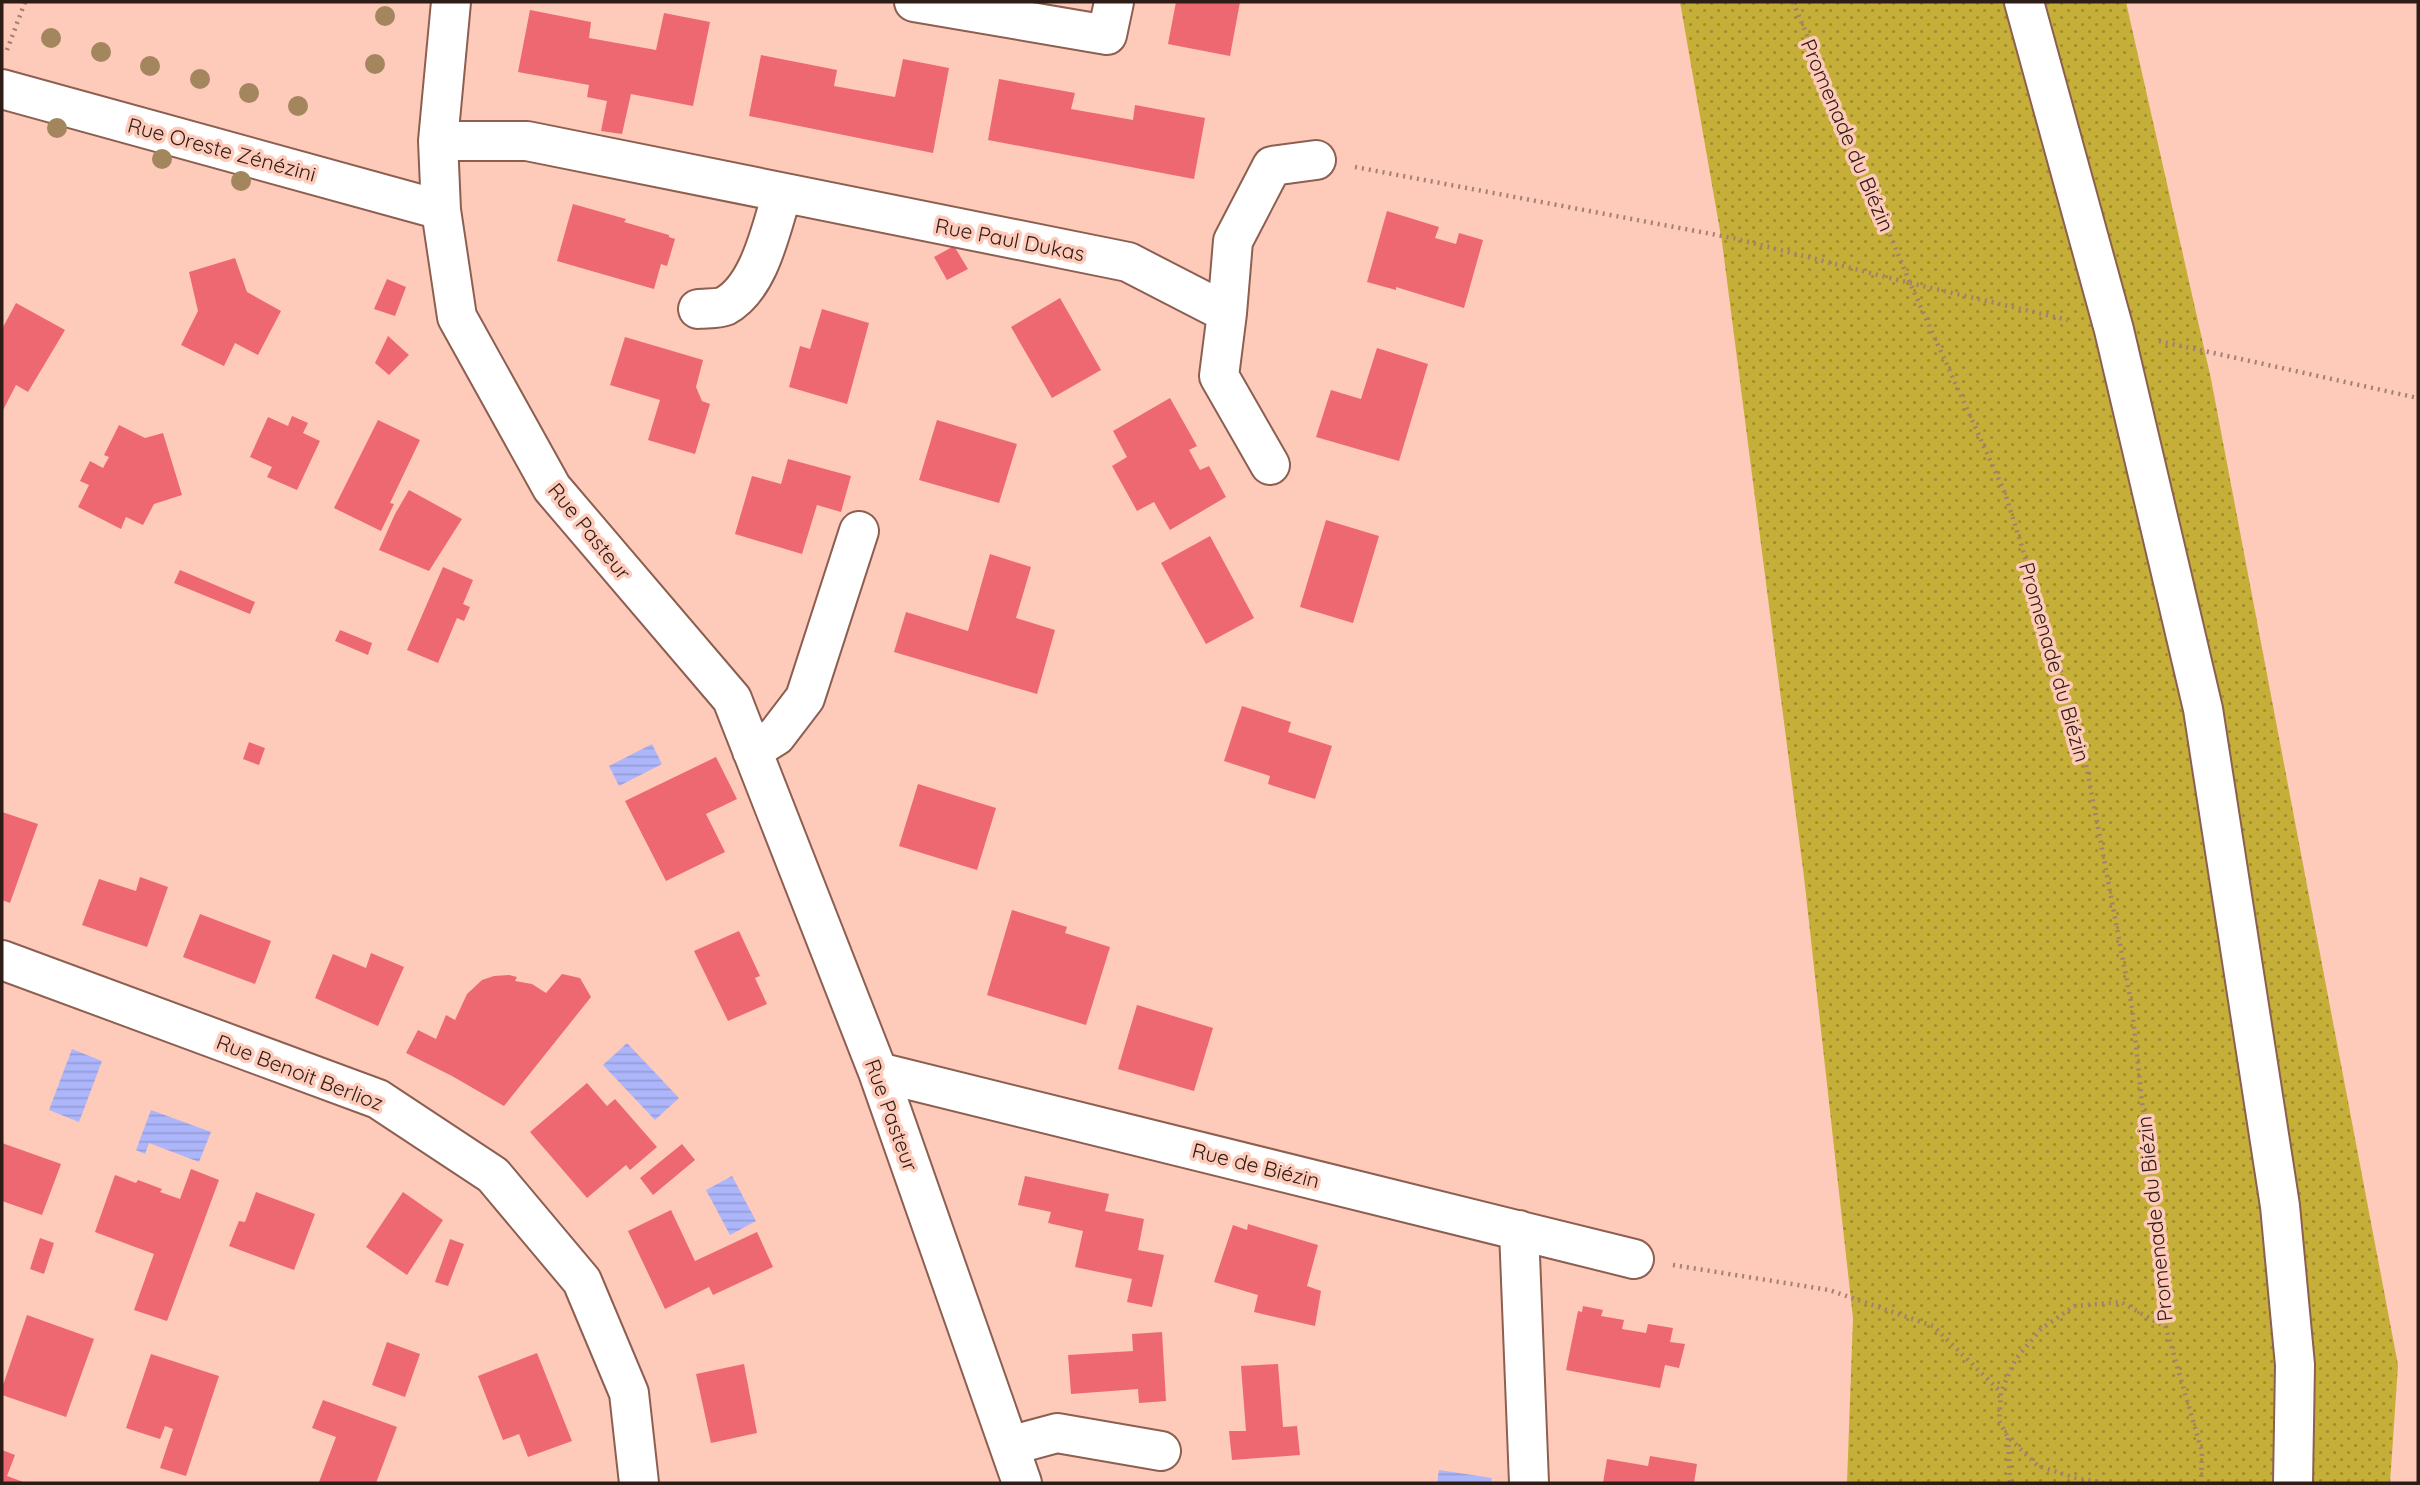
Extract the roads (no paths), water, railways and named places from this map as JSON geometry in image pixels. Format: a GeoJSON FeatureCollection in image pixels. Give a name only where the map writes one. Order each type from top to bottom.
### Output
{"type":"FeatureCollection","features":[{"type":"Feature","properties":{"kind":"street","name":"Rue Pasteur"},"geometry":{"type":"LineString","coordinates":[[451,2],[438,141],[441,210],[457,317],[552,488],[732,699],[878,1072],[1022,1483]]}},
{"type":"Feature","properties":{"kind":"street"},"geometry":{"type":"LineString","coordinates":[[914,2],[1107,35],[1114,2]]}},
{"type":"Feature","properties":{"kind":"street"},"geometry":{"type":"LineString","coordinates":[[2024,2],[2113,330],[2203,709],[2280,1206],[2295,1365],[2293,1483]]}},
{"type":"Feature","properties":{"kind":"street","name":"Rue Oreste Zénézini"},"geometry":{"type":"LineString","coordinates":[[3,73],[441,210]]}},
{"type":"Feature","properties":{"kind":"street","name":"Rue Paul Dukas"},"geometry":{"type":"LineString","coordinates":[[438,141],[527,141],[1128,262],[1227,313]]}},
{"type":"Feature","properties":{"kind":"street"},"geometry":{"type":"LineString","coordinates":[[1270,465],[1219,376],[1233,241],[1272,166],[1316,160]]}},
{"type":"Feature","properties":{"kind":"street"},"geometry":{"type":"LineString","coordinates":[[698,309],[724,307],[744,290],[759,264],[782,194]]}},
{"type":"Feature","properties":{"kind":"street"},"geometry":{"type":"LineString","coordinates":[[752,751],[776,736],[805,698],[859,531]]}},
{"type":"Feature","properties":{"kind":"street","name":"Rue Benoit Berlioz"},"geometry":{"type":"LineString","coordinates":[[2,960],[378,1099],[493,1175],[582,1281],[629,1393],[639,1483]]}},
{"type":"Feature","properties":{"kind":"street","name":"Rue de Biézin"},"geometry":{"type":"LineString","coordinates":[[878,1072],[1634,1259]]}},
{"type":"Feature","properties":{"kind":"street"},"geometry":{"type":"LineString","coordinates":[[1520,1230],[1528,1483]]}},
{"type":"Feature","properties":{"kind":"street"},"geometry":{"type":"LineString","coordinates":[[1009,1446],[1057,1433],[1161,1451]]}},
{"type":"Feature","properties":{"kind":"water"},"geometry":{"type":"Polygon","coordinates":[[[652,744],[662,764],[619,786],[609,766],[652,744]]]}},
{"type":"Feature","properties":{"kind":"water"},"geometry":{"type":"Polygon","coordinates":[[[627,1043],[679,1098],[655,1120],[603,1065],[627,1043]]]}},
{"type":"Feature","properties":{"kind":"water"},"geometry":{"type":"Polygon","coordinates":[[[72,1049],[102,1061],[79,1122],[49,1110],[72,1049]]]}},
{"type":"Feature","properties":{"kind":"water"},"geometry":{"type":"Polygon","coordinates":[[[151,1110],[211,1132],[199,1162],[149,1143],[145,1154],[136,1150],[151,1110]]]}},
{"type":"Feature","properties":{"kind":"water"},"geometry":{"type":"Polygon","coordinates":[[[732,1176],[756,1221],[730,1235],[706,1190],[732,1176]]]}},
{"type":"Feature","properties":{"kind":"water"},"geometry":{"type":"Polygon","coordinates":[[[1439,1470],[1492,1478],[1491,1483],[1437,1483],[1439,1470]]]}}]}
